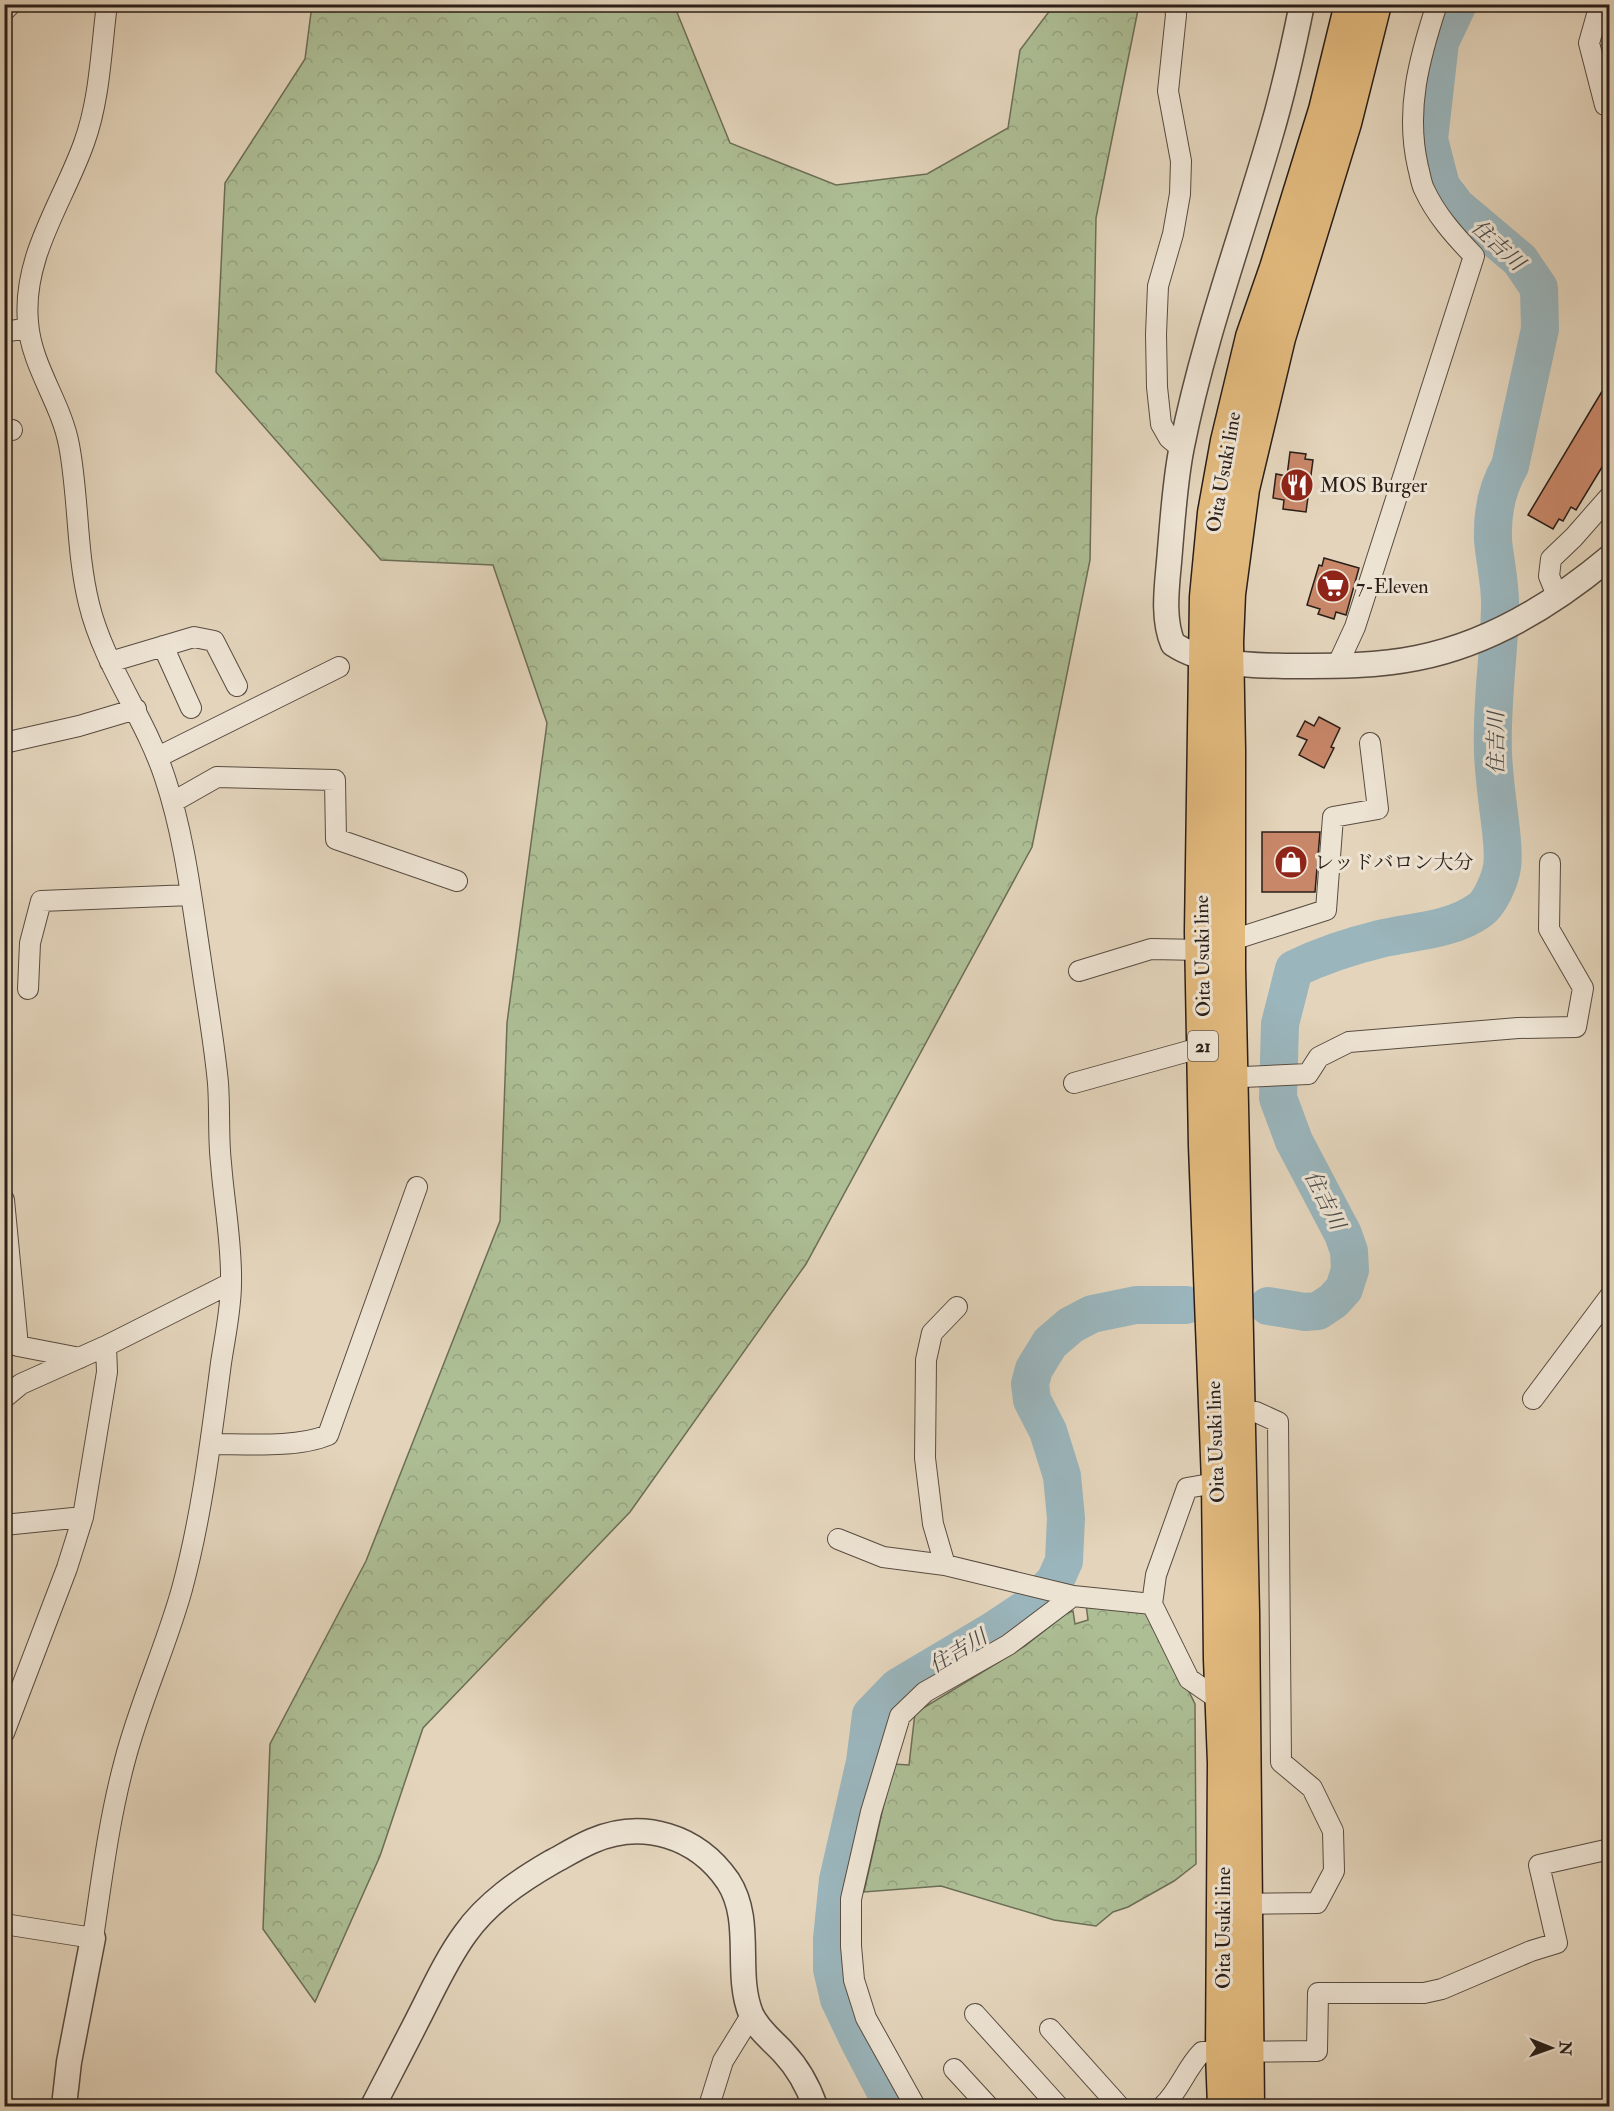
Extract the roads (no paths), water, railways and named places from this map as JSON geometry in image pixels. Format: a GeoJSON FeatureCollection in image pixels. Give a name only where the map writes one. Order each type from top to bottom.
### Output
{"type":"FeatureCollection","features":[{"type":"Feature","properties":{"kind":"main road","name":"Oita Usuki line"},"geometry":{"type":"LineString","coordinates":[[1223,2106],[1235,2052],[1235,1904],[1227,1413],[1233,1078],[1230,940],[1216,660],[1205,597],[1213,513],[1226,441],[1251,337],[1324,111],[1350,4]]}},
{"type":"Feature","properties":{"kind":"main road","name":"Oita Usuki line"},"geometry":{"type":"LineString","coordinates":[[1227,1413],[1204,1146],[1201,950],[1216,660],[1244,489],[1280,338],[1346,123],[1376,4]]}},
{"type":"Feature","properties":{"kind":"main road","name":"Oita Usuki line"},"geometry":{"type":"LineString","coordinates":[[1229,1481],[1221,1701],[1223,1763],[1235,1904]]}},
{"type":"Feature","properties":{"kind":"main road","name":"Oita Usuki line"},"geometry":{"type":"LineString","coordinates":[[1235,2052],[1249,2106]]}},
{"type":"Feature","properties":{"kind":"street"},"geometry":{"type":"LineString","coordinates":[[4,11],[11,4]]}},
{"type":"Feature","properties":{"kind":"street"},"geometry":{"type":"LineString","coordinates":[[64,2106],[69,2062],[93,1938],[114,1802],[133,1731],[181,1593],[202,1502],[212,1444],[231,1283],[227,1205],[220,1164],[218,1086],[188,869],[172,802],[158,757],[96,629],[78,547],[72,461],[66,429],[34,354],[28,328],[29,287],[38,248],[86,139],[97,90],[106,4]]}},
{"type":"Feature","properties":{"kind":"street"},"geometry":{"type":"LineString","coordinates":[[1175,4],[1176,15],[1168,91],[1181,161],[1180,194],[1173,234],[1158,286],[1156,387],[1161,424],[1169,438],[1181,448]]}},
{"type":"Feature","properties":{"kind":"street"},"geometry":{"type":"LineString","coordinates":[[1302,4],[1288,69],[1202,358],[1181,448],[1167,586],[1168,627],[1173,644],[1216,660],[1272,665],[1336,666],[1376,664],[1417,658],[1482,637],[1525,617],[1558,598],[1610,557]]}},
{"type":"Feature","properties":{"kind":"street"},"geometry":{"type":"LineString","coordinates":[[1336,666],[1355,627],[1474,256],[1446,228],[1423,188],[1414,149],[1413,99],[1421,53],[1437,4]]}},
{"type":"Feature","properties":{"kind":"street"},"geometry":{"type":"LineString","coordinates":[[1600,4],[1589,44],[1605,105],[1610,106]]}},
{"type":"Feature","properties":{"kind":"street"},"geometry":{"type":"LineString","coordinates":[[4,332],[28,328]]}},
{"type":"Feature","properties":{"kind":"street"},"geometry":{"type":"LineString","coordinates":[[1558,598],[1549,576],[1551,559],[1610,496]]}},
{"type":"Feature","properties":{"kind":"street"},"geometry":{"type":"LineString","coordinates":[[110,662],[194,637],[214,641],[237,686]]}},
{"type":"Feature","properties":{"kind":"street"},"geometry":{"type":"LineString","coordinates":[[164,645],[191,708]]}},
{"type":"Feature","properties":{"kind":"street"},"geometry":{"type":"LineString","coordinates":[[158,757],[339,667]]}},
{"type":"Feature","properties":{"kind":"street"},"geometry":{"type":"LineString","coordinates":[[4,743],[79,726],[136,709]]}},
{"type":"Feature","properties":{"kind":"street"},"geometry":{"type":"LineString","coordinates":[[1079,971],[1151,949],[1201,950],[1326,910],[1333,818],[1378,809],[1370,743]]}},
{"type":"Feature","properties":{"kind":"street"},"geometry":{"type":"LineString","coordinates":[[172,802],[217,777],[335,780],[336,839],[457,881]]}},
{"type":"Feature","properties":{"kind":"street"},"geometry":{"type":"LineString","coordinates":[[1203,1078],[1308,1074],[1319,1057],[1349,1042],[1518,1028],[1576,1027],[1583,988],[1549,929],[1550,863]]}},
{"type":"Feature","properties":{"kind":"street"},"geometry":{"type":"LineString","coordinates":[[28,989],[30,943],[41,901],[192,895]]}},
{"type":"Feature","properties":{"kind":"street"},"geometry":{"type":"LineString","coordinates":[[1074,1083],[1203,1047]]}},
{"type":"Feature","properties":{"kind":"street"},"geometry":{"type":"LineString","coordinates":[[212,1444],[262,1444],[316,1440],[328,1434],[417,1187]]}},
{"type":"Feature","properties":{"kind":"street"},"geometry":{"type":"LineString","coordinates":[[4,1200],[18,1346],[80,1358]]}},
{"type":"Feature","properties":{"kind":"street"},"geometry":{"type":"LineString","coordinates":[[4,1398],[13,1379],[80,1358],[231,1283]]}},
{"type":"Feature","properties":{"kind":"street"},"geometry":{"type":"LineString","coordinates":[[1533,1399],[1610,1296]]}},
{"type":"Feature","properties":{"kind":"street"},"geometry":{"type":"LineString","coordinates":[[945,1565],[933,1524],[925,1458],[926,1360],[932,1333],[957,1306]]}},
{"type":"Feature","properties":{"kind":"street"},"geometry":{"type":"LineString","coordinates":[[4,1733],[67,1568],[83,1516],[107,1372],[106,1346]]}},
{"type":"Feature","properties":{"kind":"street"},"geometry":{"type":"LineString","coordinates":[[1227,1413],[1256,1412],[1278,1422],[1281,1762],[1312,1788],[1333,1831],[1334,1871],[1317,1903],[1235,1904]]}},
{"type":"Feature","properties":{"kind":"street"},"geometry":{"type":"LineString","coordinates":[[1221,1701],[1189,1680],[1152,1604],[1156,1575],[1187,1488],[1229,1481]]}},
{"type":"Feature","properties":{"kind":"street"},"geometry":{"type":"LineString","coordinates":[[4,1526],[83,1516]]}},
{"type":"Feature","properties":{"kind":"street"},"geometry":{"type":"LineString","coordinates":[[838,1539],[883,1557],[945,1565],[1068,1595],[1152,1604]]}},
{"type":"Feature","properties":{"kind":"street"},"geometry":{"type":"LineString","coordinates":[[915,2106],[866,2019],[854,1980],[850,1946],[851,1899],[880,1780],[900,1716],[925,1692],[1008,1645],[1068,1595]]}},
{"type":"Feature","properties":{"kind":"street"},"geometry":{"type":"LineString","coordinates":[[373,2106],[454,1950],[482,1913],[501,1895],[526,1877],[594,1840],[640,1831],[672,1836],[698,1849],[720,1871],[734,1891],[743,1929],[746,1996],[752,2014],[764,2033],[802,2075],[815,2106]]}},
{"type":"Feature","properties":{"kind":"street"},"geometry":{"type":"LineString","coordinates":[[1163,2106],[1175,2095],[1191,2062],[1202,2052],[1317,2051],[1318,1993],[1424,1993],[1442,1989],[1531,1951],[1557,1943],[1539,1865],[1610,1849]]}},
{"type":"Feature","properties":{"kind":"street"},"geometry":{"type":"LineString","coordinates":[[4,1924],[93,1938]]}},
{"type":"Feature","properties":{"kind":"street"},"geometry":{"type":"LineString","coordinates":[[709,2106],[723,2061],[752,2014]]}},
{"type":"Feature","properties":{"kind":"street"},"geometry":{"type":"LineString","coordinates":[[975,2014],[1058,2106]]}},
{"type":"Feature","properties":{"kind":"street"},"geometry":{"type":"LineString","coordinates":[[1050,2029],[1119,2106]]}},
{"type":"Feature","properties":{"kind":"street"},"geometry":{"type":"LineString","coordinates":[[954,2069],[988,2106]]}},
{"type":"Feature","properties":{"kind":"waterway","name":"住吉川"},"geometry":{"type":"LineString","coordinates":[[1268,1306],[1305,1312],[1318,1311],[1333,1301],[1344,1289],[1350,1270],[1349,1251],[1343,1234],[1294,1141],[1278,1098],[1280,1024],[1294,969],[1358,945],[1444,926],[1469,917],[1480,910],[1491,897],[1502,867],[1502,844],[1493,753],[1500,599],[1493,521],[1499,492],[1510,466],[1540,329],[1539,288],[1520,260],[1456,206],[1441,186],[1429,139],[1440,42],[1458,4]]}},
{"type":"Feature","properties":{"kind":"waterway","name":"住吉川"},"geometry":{"type":"LineString","coordinates":[[893,2106],[839,1999],[832,1969],[832,1939],[838,1880],[865,1762],[871,1715],[898,1687],[1033,1604],[1055,1581],[1064,1561],[1066,1518],[1062,1476],[1048,1431],[1032,1400],[1030,1384],[1034,1369],[1050,1343],[1071,1325],[1092,1314],[1136,1305],[1186,1305]]}},
{"type":"Feature","properties":{"kind":"place","name":"MOS Burger"},"geometry":{"type":"Point","coordinates":[1297,485]}},
{"type":"Feature","properties":{"kind":"place","name":"7-Eleven"},"geometry":{"type":"Point","coordinates":[1333,586]}},
{"type":"Feature","properties":{"kind":"place","name":"レッドバロン大分"},"geometry":{"type":"Point","coordinates":[1291,862]}}]}
